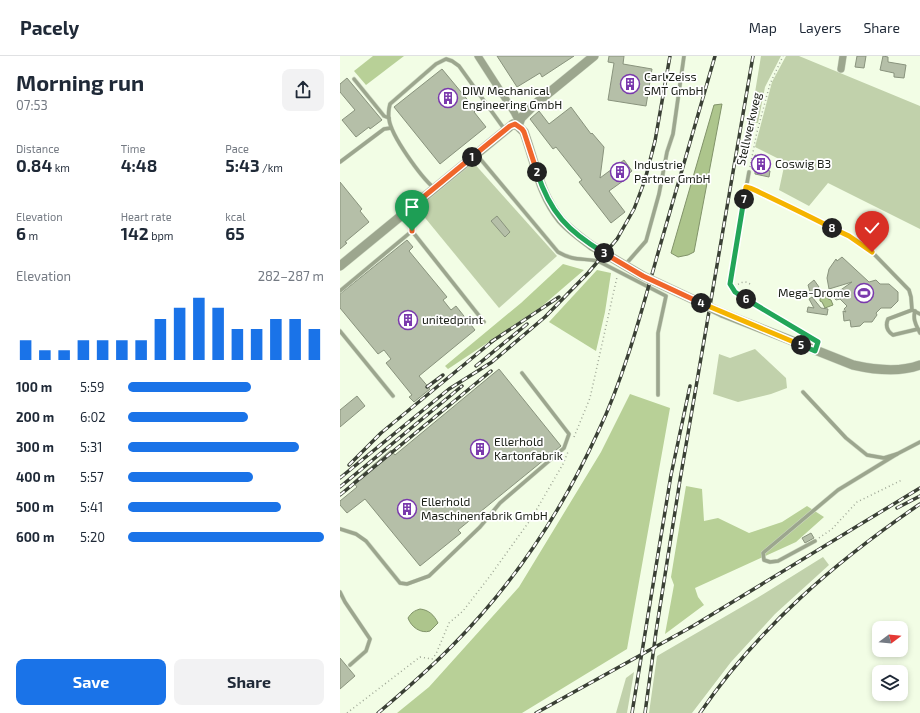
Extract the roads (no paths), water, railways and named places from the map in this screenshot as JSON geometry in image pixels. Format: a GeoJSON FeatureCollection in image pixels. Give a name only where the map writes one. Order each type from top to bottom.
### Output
{"type":"FeatureCollection","features":[{"type":"Feature","properties":{"kind":"street"},"geometry":{"type":"LineString","coordinates":[[478,56],[514,112],[518,120],[518,126]]}},
{"type":"Feature","properties":{"kind":"street"},"geometry":{"type":"LineString","coordinates":[[518,126],[521,118],[534,105],[594,56]]}},
{"type":"Feature","properties":{"kind":"street"},"geometry":{"type":"LineString","coordinates":[[841,69],[843,56]]}},
{"type":"Feature","properties":{"kind":"street"},"geometry":{"type":"LineString","coordinates":[[340,266],[513,124],[518,126],[524,132],[542,186],[553,209],[574,233],[592,246],[643,276],[722,313],[853,365],[870,369],[894,370],[914,368],[920,365]]}},
{"type":"Feature","properties":{"kind":"lane"},"geometry":{"type":"LineString","coordinates":[[619,272],[646,241],[659,194],[667,152],[673,134],[684,56]]}},
{"type":"Feature","properties":{"kind":"lane"},"geometry":{"type":"LineString","coordinates":[[434,188],[428,183],[393,133],[388,118],[390,104],[436,64],[446,59],[452,61],[458,66],[505,130]]}},
{"type":"Feature","properties":{"kind":"lane"},"geometry":{"type":"LineString","coordinates":[[354,79],[384,116],[388,118]]}},
{"type":"Feature","properties":{"kind":"lane"},"geometry":{"type":"LineString","coordinates":[[340,162],[384,129],[391,128]]}},
{"type":"Feature","properties":{"kind":"lane"},"geometry":{"type":"LineString","coordinates":[[476,154],[558,252],[577,260],[588,259],[598,261],[666,296],[658,333],[658,396]]}},
{"type":"Feature","properties":{"kind":"lane","name":"Stellwerkweg"},"geometry":{"type":"LineString","coordinates":[[730,284],[749,172]]}},
{"type":"Feature","properties":{"kind":"lane"},"geometry":{"type":"LineString","coordinates":[[774,198],[849,236],[872,252],[909,290],[911,297],[913,311],[914,315],[914,321],[919,331],[893,335],[889,332],[886,328],[886,322],[888,319],[913,311],[920,314]]}},
{"type":"Feature","properties":{"kind":"lane"},"geometry":{"type":"LineString","coordinates":[[404,213],[412,222],[412,231],[484,322]]}},
{"type":"Feature","properties":{"kind":"lane"},"geometry":{"type":"LineString","coordinates":[[340,291],[412,231]]}},
{"type":"Feature","properties":{"kind":"lane"},"geometry":{"type":"LineString","coordinates":[[340,331],[393,396]]}},
{"type":"Feature","properties":{"kind":"lane"},"geometry":{"type":"LineString","coordinates":[[340,529],[356,534],[366,541],[400,583],[407,584],[429,576],[480,527],[500,503],[564,448],[569,434],[522,373]]}},
{"type":"Feature","properties":{"kind":"lane"},"geometry":{"type":"LineString","coordinates":[[803,392],[846,438],[867,456],[884,458],[897,454]]}},
{"type":"Feature","properties":{"kind":"lane"},"geometry":{"type":"LineString","coordinates":[[815,541],[778,561],[770,562],[764,560],[764,553],[838,490],[897,454],[920,442]]}},
{"type":"Feature","properties":{"kind":"lane"},"geometry":{"type":"LineString","coordinates":[[340,592],[344,602],[370,639],[366,651],[350,666]]}},
{"type":"Feature","properties":{"kind":"railway"},"geometry":{"type":"LineString","coordinates":[[340,478],[449,389],[492,362],[545,317],[588,273],[617,239],[634,209],[645,180],[655,141],[670,56]]}},
{"type":"Feature","properties":{"kind":"railway"},"geometry":{"type":"LineString","coordinates":[[378,713],[442,656],[495,599],[515,573],[552,519],[584,461],[608,410],[632,344],[715,56]]}},
{"type":"Feature","properties":{"kind":"railway"},"geometry":{"type":"LineString","coordinates":[[645,713],[680,480],[753,56]]}},
{"type":"Feature","properties":{"kind":"railway"},"geometry":{"type":"LineString","coordinates":[[491,342],[559,297]]}},
{"type":"Feature","properties":{"kind":"railway"},"geometry":{"type":"LineString","coordinates":[[476,366],[527,324]]}},
{"type":"Feature","properties":{"kind":"railway"},"geometry":{"type":"LineString","coordinates":[[349,465],[381,433],[494,340]]}},
{"type":"Feature","properties":{"kind":"railway"},"geometry":{"type":"LineString","coordinates":[[340,495],[491,371]]}},
{"type":"Feature","properties":{"kind":"railway"},"geometry":{"type":"LineString","coordinates":[[427,387],[443,375]]}},
{"type":"Feature","properties":{"kind":"railway"},"geometry":{"type":"LineString","coordinates":[[340,487],[462,386]]}},
{"type":"Feature","properties":{"kind":"railway"},"geometry":{"type":"LineString","coordinates":[[632,713],[671,475],[690,386]]}},
{"type":"Feature","properties":{"kind":"railway"},"geometry":{"type":"LineString","coordinates":[[536,713],[693,626],[920,488]]}},
{"type":"Feature","properties":{"kind":"railway"},"geometry":{"type":"LineString","coordinates":[[897,508],[920,496]]}},
{"type":"Feature","properties":{"kind":"railway"},"geometry":{"type":"LineString","coordinates":[[700,713],[747,653],[800,598],[858,549],[920,504]]}},
{"type":"Feature","properties":{"kind":"place","name":"Carl Zeiss SMT GmbH"},"geometry":{"type":"Point","coordinates":[630,84]}},
{"type":"Feature","properties":{"kind":"place","name":"DIW Mechanical Engineering GmbH"},"geometry":{"type":"Point","coordinates":[448,98]}},
{"type":"Feature","properties":{"kind":"place","name":"Coswig B3"},"geometry":{"type":"Point","coordinates":[761,164]}},
{"type":"Feature","properties":{"kind":"place","name":"Industrie Partner GmbH"},"geometry":{"type":"Point","coordinates":[620,172]}},
{"type":"Feature","properties":{"kind":"place","name":"Mega-Drome"},"geometry":{"type":"Point","coordinates":[864,293]}},
{"type":"Feature","properties":{"kind":"place","name":"unitedprint"},"geometry":{"type":"Point","coordinates":[408,320]}},
{"type":"Feature","properties":{"kind":"place","name":"Ellerhold Kartonfabrik"},"geometry":{"type":"Point","coordinates":[480,449]}},
{"type":"Feature","properties":{"kind":"place","name":"Ellerhold Maschinenfabrik GmbH"},"geometry":{"type":"Point","coordinates":[407,509]}}]}
